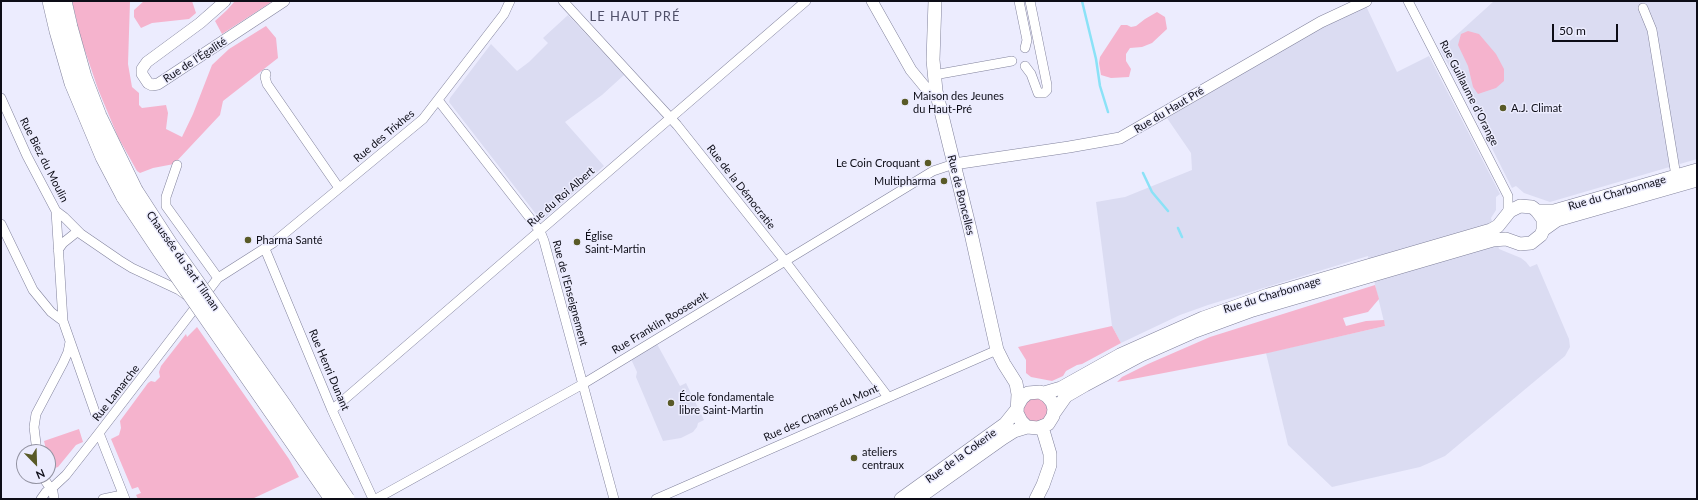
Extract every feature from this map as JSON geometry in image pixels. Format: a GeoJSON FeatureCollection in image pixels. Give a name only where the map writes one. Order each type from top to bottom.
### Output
{"type":"FeatureCollection","features":[{"type":"Feature","properties":{"kind":"highway","name":"Chaussée du Sart Tilman"},"geometry":{"type":"LineString","coordinates":[[50,1],[72,82],[103,157],[170,244],[283,404],[347,499]]}},
{"type":"Feature","properties":{"kind":"highway","name":"Chaussée du Sart Tilman"},"geometry":{"type":"LineString","coordinates":[[64,1],[86,84],[130,193],[160,251],[332,499]]}},
{"type":"Feature","properties":{"kind":"main road","name":"Rue de Boncelles"},"geometry":{"type":"LineString","coordinates":[[935,1],[933,42],[936,91],[997,350],[1016,383],[1019,417],[1027,427]]}},
{"type":"Feature","properties":{"kind":"main road","name":"Rue du Charbonnage"},"geometry":{"type":"LineString","coordinates":[[1039,393],[1061,388],[1120,355],[1203,318],[1268,295],[1491,230],[1498,226],[1515,208],[1523,206],[1532,207],[1537,211],[1554,211],[1697,170]]}},
{"type":"Feature","properties":{"kind":"main road","name":"Rue du Charbonnage"},"geometry":{"type":"LineString","coordinates":[[1054,413],[1066,396],[1119,366],[1164,344],[1224,320],[1253,310],[1494,240],[1506,239],[1521,244],[1532,243],[1541,235],[1543,230],[1557,220],[1697,180]]}},
{"type":"Feature","properties":{"kind":"main road"},"geometry":{"type":"LineString","coordinates":[[1537,211],[1543,219],[1543,230]]}},
{"type":"Feature","properties":{"kind":"main road"},"geometry":{"type":"LineString","coordinates":[[1507,215],[1505,226],[1506,232],[1514,242]]}},
{"type":"Feature","properties":{"kind":"main road"},"geometry":{"type":"LineString","coordinates":[[1016,383],[1039,393],[1052,402],[1054,413],[1050,422],[1042,427],[1027,427]]}},
{"type":"Feature","properties":{"kind":"main road"},"geometry":{"type":"LineString","coordinates":[[1018,407],[1025,395],[1039,393]]}},
{"type":"Feature","properties":{"kind":"main road","name":"Rue de la Cokerie"},"geometry":{"type":"LineString","coordinates":[[901,499],[1005,424],[1018,407]]}},
{"type":"Feature","properties":{"kind":"main road","name":"Rue de la Cokerie"},"geometry":{"type":"LineString","coordinates":[[918,499],[1003,438],[1014,431],[1027,427]]}},
{"type":"Feature","properties":{"kind":"main road"},"geometry":{"type":"LineString","coordinates":[[1036,499],[1050,465],[1050,454],[1042,427]]}},
{"type":"Feature","properties":{"kind":"street","name":"Rue de l'Égalité"},"geometry":{"type":"LineString","coordinates":[[225,1],[220,7],[200,23],[147,62],[142,70],[142,74],[148,83],[152,85],[158,84],[284,1]]}},
{"type":"Feature","properties":{"kind":"street","name":"Rue des Trixhes"},"geometry":{"type":"LineString","coordinates":[[265,249],[416,125],[438,100],[504,14],[510,1]]}},
{"type":"Feature","properties":{"kind":"street","name":"Rue de la Démocratie"},"geometry":{"type":"LineString","coordinates":[[563,1],[671,118],[785,261],[888,397]]}},
{"type":"Feature","properties":{"kind":"street","name":"Rue du Roi Albert"},"geometry":{"type":"LineString","coordinates":[[332,410],[806,1]]}},
{"type":"Feature","properties":{"kind":"street"},"geometry":{"type":"LineString","coordinates":[[872,1],[910,70],[925,87],[932,91],[936,91]]}},
{"type":"Feature","properties":{"kind":"street"},"geometry":{"type":"LineString","coordinates":[[1012,61],[1025,48],[1027,40],[1020,1]]}},
{"type":"Feature","properties":{"kind":"street"},"geometry":{"type":"LineString","coordinates":[[1025,66],[1032,74],[1037,91],[1041,93],[1047,90],[1048,85],[1030,1]]}},
{"type":"Feature","properties":{"kind":"street","name":"Rue du Haut Pré"},"geometry":{"type":"LineString","coordinates":[[954,164],[1120,138],[1321,22],[1366,1]]}},
{"type":"Feature","properties":{"kind":"street","name":"Rue Guillaume d'Orange"},"geometry":{"type":"LineString","coordinates":[[1408,1],[1508,196],[1523,206]]}},
{"type":"Feature","properties":{"kind":"street"},"geometry":{"type":"LineString","coordinates":[[1643,8],[1652,30],[1676,176]]}},
{"type":"Feature","properties":{"kind":"street"},"geometry":{"type":"LineString","coordinates":[[1025,48],[1039,46]]}},
{"type":"Feature","properties":{"kind":"street"},"geometry":{"type":"LineString","coordinates":[[934,75],[1012,61],[1025,66],[1043,64]]}},
{"type":"Feature","properties":{"kind":"street"},"geometry":{"type":"LineString","coordinates":[[266,74],[265,77],[267,84],[339,188]]}},
{"type":"Feature","properties":{"kind":"street","name":"Rue Biez du Moulin"},"geometry":{"type":"LineString","coordinates":[[1,98],[3,109],[56,211],[78,231],[132,268],[179,290],[188,296],[195,307]]}},
{"type":"Feature","properties":{"kind":"street","name":"Rue de l'Enseignement"},"geometry":{"type":"LineString","coordinates":[[438,100],[540,231],[614,499]]}},
{"type":"Feature","properties":{"kind":"street","name":"Rue Franklin Roosevelt"},"geometry":{"type":"LineString","coordinates":[[376,499],[583,384],[933,171],[954,164]]}},
{"type":"Feature","properties":{"kind":"street"},"geometry":{"type":"LineString","coordinates":[[177,165],[166,198],[166,206],[218,278]]}},
{"type":"Feature","properties":{"kind":"street","name":"Rue Guillaume d'Orange"},"geometry":{"type":"LineString","coordinates":[[1507,215],[1508,196]]}},
{"type":"Feature","properties":{"kind":"street"},"geometry":{"type":"LineString","coordinates":[[56,211],[63,321],[96,415]]}},
{"type":"Feature","properties":{"kind":"street"},"geometry":{"type":"LineString","coordinates":[[1,224],[33,290],[50,312],[63,321]]}},
{"type":"Feature","properties":{"kind":"street"},"geometry":{"type":"LineString","coordinates":[[58,250],[78,231]]}},
{"type":"Feature","properties":{"kind":"street"},"geometry":{"type":"LineString","coordinates":[[195,307],[218,278],[265,249]]}},
{"type":"Feature","properties":{"kind":"street","name":"Rue Henri Dunant"},"geometry":{"type":"LineString","coordinates":[[265,249],[332,410],[373,499]]}},
{"type":"Feature","properties":{"kind":"street","name":"Rue Lamarche"},"geometry":{"type":"LineString","coordinates":[[41,499],[42,495],[66,475],[100,433],[195,307]]}},
{"type":"Feature","properties":{"kind":"street"},"geometry":{"type":"LineString","coordinates":[[36,444],[34,427],[36,414],[63,363],[68,352],[70,342]]}},
{"type":"Feature","properties":{"kind":"street","name":"Rue des Champs du Mont"},"geometry":{"type":"LineString","coordinates":[[656,499],[997,350]]}},
{"type":"Feature","properties":{"kind":"street"},"geometry":{"type":"LineString","coordinates":[[100,433],[124,497],[103,499]]}},
{"type":"Feature","properties":{"kind":"street"},"geometry":{"type":"LineString","coordinates":[[48,484],[51,489],[54,499]]}},
{"type":"Feature","properties":{"kind":"shaded area"},"geometry":{"type":"Polygon","coordinates":[[[72,1],[130,1],[128,64],[132,87],[139,93],[139,105],[142,108],[166,105],[168,113],[166,129],[182,137],[193,114],[212,65],[229,49],[266,26],[276,38],[278,58],[223,101],[220,115],[174,164],[153,168],[140,173],[137,171],[118,137],[98,89],[81,39],[72,1]]]}},
{"type":"Feature","properties":{"kind":"shaded area"},"geometry":{"type":"Polygon","coordinates":[[[144,1],[192,1],[196,13],[189,19],[152,23],[141,28],[134,17],[134,10],[144,1]]]}},
{"type":"Feature","properties":{"kind":"shaded area"},"geometry":{"type":"Polygon","coordinates":[[[235,1],[273,1],[222,34],[215,21],[235,1]]]}},
{"type":"Feature","properties":{"kind":"shaded area"},"geometry":{"type":"Polygon","coordinates":[[[1494,1],[1697,1],[1697,159],[1550,202],[1524,193],[1516,186],[1512,188],[1459,83],[1440,50],[1494,1]]]}},
{"type":"Feature","properties":{"kind":"shaded area"},"geometry":{"type":"Polygon","coordinates":[[[1366,6],[1397,72],[1429,56],[1500,194],[1496,197],[1496,210],[1491,218],[1499,249],[1521,258],[1530,267],[1537,264],[1569,339],[1570,347],[1565,356],[1445,456],[1420,467],[1332,487],[1288,445],[1266,353],[1385,326],[1368,256],[1208,305],[1180,315],[1121,343],[1112,326],[1096,202],[1125,197],[1192,170],[1191,153],[1167,118],[1306,36],[1366,6]]]}},
{"type":"Feature","properties":{"kind":"shaded area"},"geometry":{"type":"Polygon","coordinates":[[[1157,12],[1165,17],[1167,29],[1152,43],[1142,47],[1130,48],[1126,54],[1126,61],[1131,69],[1129,77],[1111,78],[1101,75],[1099,63],[1100,57],[1121,25],[1131,27],[1136,26],[1157,12]]]}},
{"type":"Feature","properties":{"kind":"shaded area"},"geometry":{"type":"Polygon","coordinates":[[[568,15],[624,75],[602,95],[565,122],[604,166],[544,219],[539,218],[449,102],[450,98],[491,44],[517,71],[529,62],[548,43],[543,38],[568,15]]]}},
{"type":"Feature","properties":{"kind":"shaded area"},"geometry":{"type":"Polygon","coordinates":[[[1468,31],[1479,34],[1496,54],[1504,69],[1504,81],[1496,88],[1478,94],[1473,87],[1468,66],[1458,45],[1461,34],[1468,31]]]}},
{"type":"Feature","properties":{"kind":"shaded area"},"geometry":{"type":"Polygon","coordinates":[[[1375,285],[1379,299],[1368,312],[1343,318],[1346,326],[1366,321],[1384,320],[1385,326],[1268,353],[1117,382],[1122,377],[1148,364],[1210,337],[1375,285]]]}},
{"type":"Feature","properties":{"kind":"shaded area"},"geometry":{"type":"Polygon","coordinates":[[[1112,326],[1121,343],[1066,371],[1063,376],[1052,381],[1031,377],[1026,373],[1026,360],[1018,347],[1112,326]]]}},
{"type":"Feature","properties":{"kind":"shaded area"},"geometry":{"type":"Polygon","coordinates":[[[197,327],[289,459],[299,477],[252,499],[138,499],[136,495],[141,493],[138,487],[132,489],[111,439],[119,435],[121,428],[120,421],[148,383],[151,381],[155,382],[160,377],[159,372],[161,366],[186,334],[187,337],[197,327]]]}},
{"type":"Feature","properties":{"kind":"shaded area","name":"École fondamentale libre Saint-Martin"},"geometry":{"type":"Polygon","coordinates":[[[657,344],[680,386],[686,383],[704,420],[698,423],[693,432],[681,438],[663,441],[636,377],[637,372],[631,359],[657,344]]]}},
{"type":"Feature","properties":{"kind":"shaded area"},"geometry":{"type":"Polygon","coordinates":[[[1038,398],[1047,406],[1047,414],[1043,420],[1036,423],[1028,420],[1023,413],[1023,409],[1024,405],[1030,399],[1038,398]]]}},
{"type":"Feature","properties":{"kind":"shaded area"},"geometry":{"type":"Polygon","coordinates":[[[79,429],[83,442],[76,445],[56,468],[56,444],[45,444],[44,441],[79,429]]]}},
{"type":"Feature","properties":{"kind":"waterway"},"geometry":{"type":"LineString","coordinates":[[1082,1],[1096,59],[1100,86],[1108,112]]}},
{"type":"Feature","properties":{"kind":"waterway"},"geometry":{"type":"LineString","coordinates":[[1143,173],[1152,192],[1168,211]]}},
{"type":"Feature","properties":{"kind":"waterway"},"geometry":{"type":"LineString","coordinates":[[1178,228],[1182,237]]}},
{"type":"Feature","properties":{"kind":"place","name":"Maison des Jeunes du Haut-Pré"},"geometry":{"type":"Point","coordinates":[905,102]}},
{"type":"Feature","properties":{"kind":"place","name":"A.J. Climat"},"geometry":{"type":"Point","coordinates":[1503,108]}},
{"type":"Feature","properties":{"kind":"place","name":"Le Coin Croquant"},"geometry":{"type":"Point","coordinates":[928,163]}},
{"type":"Feature","properties":{"kind":"place","name":"Multipharma"},"geometry":{"type":"Point","coordinates":[944,181]}},
{"type":"Feature","properties":{"kind":"place","name":"Pharma Santé"},"geometry":{"type":"Point","coordinates":[248,240]}},
{"type":"Feature","properties":{"kind":"place","name":"Église Saint-Martin"},"geometry":{"type":"Point","coordinates":[577,242]}},
{"type":"Feature","properties":{"kind":"place","name":"École fondamentale libre Saint-Martin"},"geometry":{"type":"Point","coordinates":[671,403]}},
{"type":"Feature","properties":{"kind":"place","name":"ateliers centraux"},"geometry":{"type":"Point","coordinates":[854,458]}},
{"type":"Feature","properties":{"kind":"district","name":"LE HAUT PRÉ"},"geometry":{"type":"Point","coordinates":[635,17]}}]}
